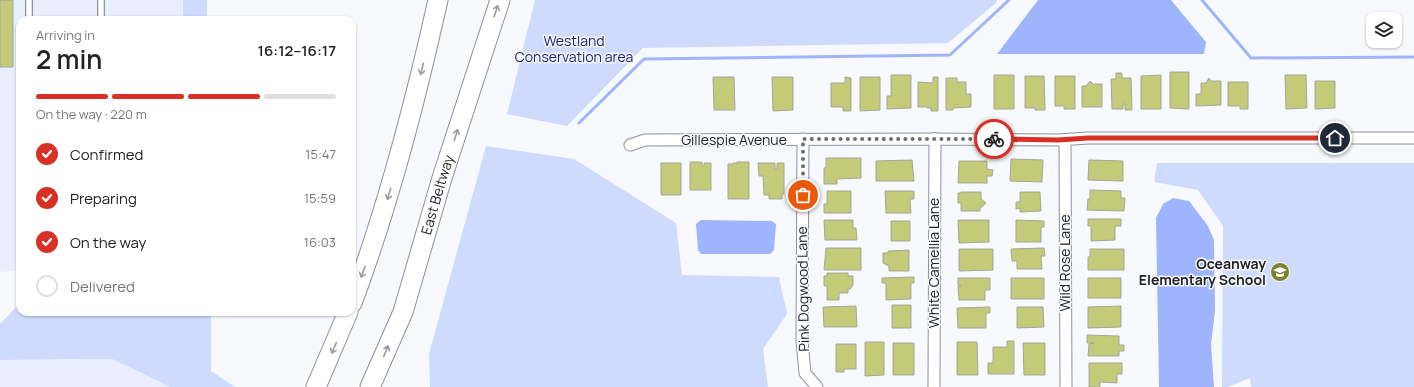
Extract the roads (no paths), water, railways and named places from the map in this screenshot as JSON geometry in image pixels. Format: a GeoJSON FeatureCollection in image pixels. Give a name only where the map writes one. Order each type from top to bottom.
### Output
{"type":"FeatureCollection","features":[{"type":"Feature","properties":{"kind":"highway"},"geometry":{"type":"LineString","coordinates":[[431,31],[434,0]]}},
{"type":"Feature","properties":{"kind":"highway"},"geometry":{"type":"LineString","coordinates":[[356,292],[393,183],[438,0]]}},
{"type":"Feature","properties":{"kind":"highway","name":"East Beltway"},"geometry":{"type":"LineString","coordinates":[[370,387],[403,312],[442,178],[500,0]]}},
{"type":"Feature","properties":{"kind":"highway"},"geometry":{"type":"LineString","coordinates":[[316,387],[346,316]]}},
{"type":"Feature","properties":{"kind":"street","name":"Gillespie Avenue"},"geometry":{"type":"LineString","coordinates":[[630,145],[645,140],[1414,138]]}},
{"type":"Feature","properties":{"kind":"street","name":"Pink Dogwood Lane"},"geometry":{"type":"LineString","coordinates":[[803,139],[802,341],[805,373],[816,387]]}},
{"type":"Feature","properties":{"kind":"street","name":"White Camellia Lane"},"geometry":{"type":"LineString","coordinates":[[934,387],[935,139]]}},
{"type":"Feature","properties":{"kind":"street","name":"Wild Rose Lane"},"geometry":{"type":"LineString","coordinates":[[1065,140],[1066,387]]}},
{"type":"Feature","properties":{"kind":"lane"},"geometry":{"type":"LineString","coordinates":[[29,0],[29,16]]}},
{"type":"Feature","properties":{"kind":"lane"},"geometry":{"type":"LineString","coordinates":[[101,0],[101,16]]}},
{"type":"Feature","properties":{"kind":"water"},"geometry":{"type":"Polygon","coordinates":[[[1038,0],[1171,0],[1206,42],[1204,54],[997,54],[1038,0]]]}},
{"type":"Feature","properties":{"kind":"water"},"geometry":{"type":"Polygon","coordinates":[[[1173,198],[1189,201],[1208,226],[1214,240],[1215,311],[1211,344],[1214,387],[1159,387],[1156,218],[1163,204],[1173,198]]]}},
{"type":"Feature","properties":{"kind":"water"},"geometry":{"type":"Polygon","coordinates":[[[701,220],[772,221],[776,224],[774,250],[770,254],[701,254],[698,250],[696,224],[701,220]]]}},
{"type":"Feature","properties":{"kind":"waterway"},"geometry":{"type":"LineString","coordinates":[[579,123],[644,59],[950,55],[1009,0]]}},
{"type":"Feature","properties":{"kind":"waterway"},"geometry":{"type":"LineString","coordinates":[[1202,0],[1251,58],[1414,57]]}},
{"type":"Feature","properties":{"kind":"place","name":"Oceanway Elementary School"},"geometry":{"type":"Point","coordinates":[1280,272]}},
{"type":"Feature","properties":{"kind":"park label","name":"Westland Conservation area"},"geometry":{"type":"Point","coordinates":[574,50]}}]}
